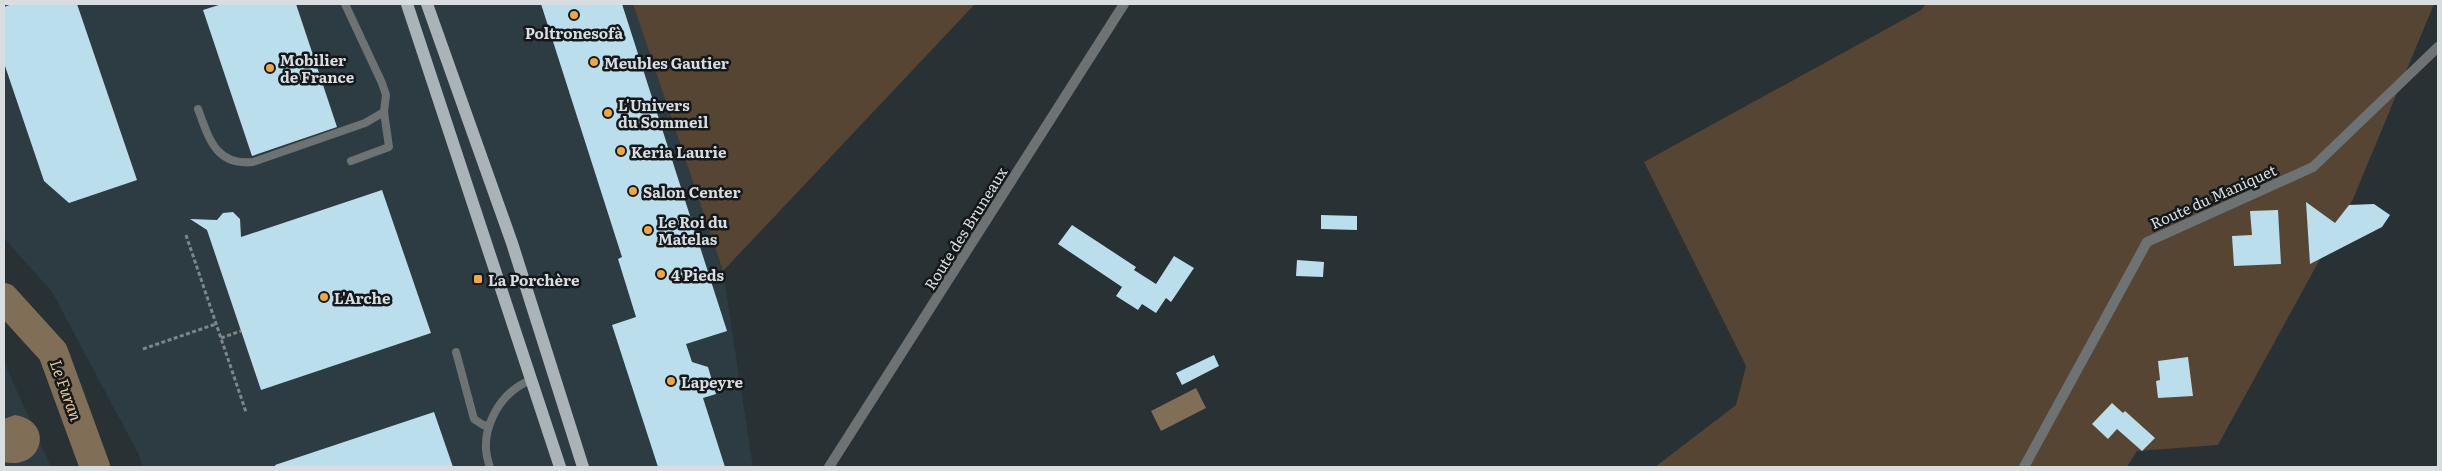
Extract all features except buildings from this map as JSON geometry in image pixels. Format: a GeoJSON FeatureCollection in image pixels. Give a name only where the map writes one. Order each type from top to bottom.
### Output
{"type":"FeatureCollection","features":[{"type":"Feature","properties":{"kind":"main road"},"geometry":{"type":"LineString","coordinates":[[407,4],[560,467]]}},
{"type":"Feature","properties":{"kind":"main road"},"geometry":{"type":"LineString","coordinates":[[427,4],[512,243],[583,467]]}},
{"type":"Feature","properties":{"kind":"street","name":"Route des Bruneaux"},"geometry":{"type":"LineString","coordinates":[[829,467],[1124,4]]}},
{"type":"Feature","properties":{"kind":"street","name":"Route du Maniquet"},"geometry":{"type":"LineString","coordinates":[[2024,467],[2147,242],[2313,167],[2438,47]]}},
{"type":"Feature","properties":{"kind":"lane"},"geometry":{"type":"LineString","coordinates":[[345,4],[386,95],[384,112],[389,147],[351,161]]}},
{"type":"Feature","properties":{"kind":"lane"},"geometry":{"type":"LineString","coordinates":[[198,109],[210,141],[223,156],[238,163],[253,162],[365,122],[384,112]]}},
{"type":"Feature","properties":{"kind":"lane"},"geometry":{"type":"LineString","coordinates":[[456,352],[474,419],[483,425],[489,426]]}},
{"type":"Feature","properties":{"kind":"lane"},"geometry":{"type":"LineString","coordinates":[[490,467],[485,454],[489,426],[498,408],[510,392],[520,384],[531,380]]}},
{"type":"Feature","properties":{"kind":"path"},"geometry":{"type":"LineString","coordinates":[[186,235],[246,412]]}},
{"type":"Feature","properties":{"kind":"path"},"geometry":{"type":"LineString","coordinates":[[143,349],[216,324]]}},
{"type":"Feature","properties":{"kind":"path"},"geometry":{"type":"LineString","coordinates":[[221,338],[241,331]]}},
{"type":"Feature","properties":{"kind":"shaded area"},"geometry":{"type":"Polygon","coordinates":[[[4,4],[633,4],[723,271],[753,467],[143,467],[139,455],[52,292],[4,238],[4,4]]]}},
{"type":"Feature","properties":{"kind":"shaded area"},"geometry":{"type":"Polygon","coordinates":[[[633,4],[975,4],[723,271],[633,4]]]}},
{"type":"Feature","properties":{"kind":"shaded area"},"geometry":{"type":"Polygon","coordinates":[[[1926,4],[2434,4],[2353,199],[2218,445],[2137,451],[2127,467],[1655,467],[1736,405],[1746,366],[1644,162],[1921,10],[1926,4]]]}},
{"type":"Feature","properties":{"kind":"shaded area"},"geometry":{"type":"Polygon","coordinates":[[[4,362],[51,467],[4,467],[4,362]]]}},
{"type":"Feature","properties":{"kind":"shaded area"},"geometry":{"type":"Polygon","coordinates":[[[1196,388],[1206,408],[1161,431],[1151,411],[1196,388]]]}},
{"type":"Feature","properties":{"kind":"shaded area"},"geometry":{"type":"Polygon","coordinates":[[[15,415],[28,419],[36,427],[40,435],[39,444],[35,453],[28,459],[17,463],[4,462],[4,419],[15,415]]]}},
{"type":"Feature","properties":{"kind":"waterway","name":"Le Furan"},"geometry":{"type":"LineString","coordinates":[[4,298],[53,352],[95,467]]}},
{"type":"Feature","properties":{"kind":"place","name":"Poltronesofà"},"geometry":{"type":"Point","coordinates":[574,15]}},
{"type":"Feature","properties":{"kind":"place","name":"Meubles Gautier"},"geometry":{"type":"Point","coordinates":[594,62]}},
{"type":"Feature","properties":{"kind":"place","name":"Mobilier de France"},"geometry":{"type":"Point","coordinates":[270,68]}},
{"type":"Feature","properties":{"kind":"place","name":"L'Univers du Sommeil"},"geometry":{"type":"Point","coordinates":[608,113]}},
{"type":"Feature","properties":{"kind":"place","name":"Keria Laurie"},"geometry":{"type":"Point","coordinates":[621,151]}},
{"type":"Feature","properties":{"kind":"place","name":"Salon Center"},"geometry":{"type":"Point","coordinates":[633,191]}},
{"type":"Feature","properties":{"kind":"place","name":"Le Roi du Matelas"},"geometry":{"type":"Point","coordinates":[648,230]}},
{"type":"Feature","properties":{"kind":"place","name":"4 Pieds"},"geometry":{"type":"Point","coordinates":[661,274]}},
{"type":"Feature","properties":{"kind":"place","name":"La Porchère"},"geometry":{"type":"Point","coordinates":[478,279]}},
{"type":"Feature","properties":{"kind":"place","name":"L'Arche"},"geometry":{"type":"Point","coordinates":[324,297]}},
{"type":"Feature","properties":{"kind":"place","name":"Lapeyre"},"geometry":{"type":"Point","coordinates":[671,381]}}]}
